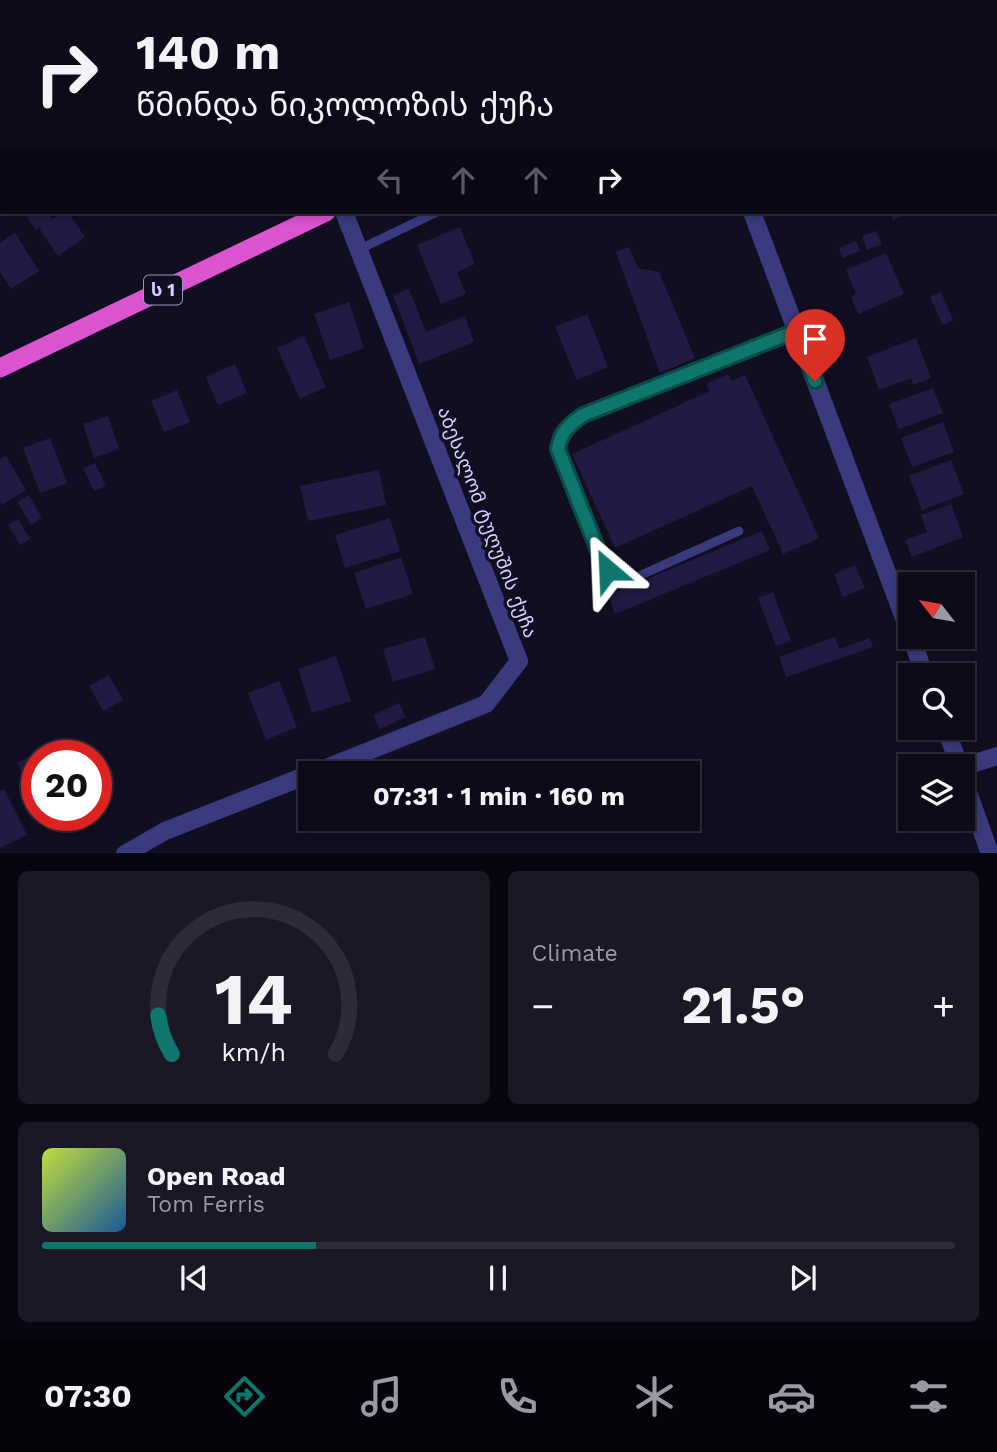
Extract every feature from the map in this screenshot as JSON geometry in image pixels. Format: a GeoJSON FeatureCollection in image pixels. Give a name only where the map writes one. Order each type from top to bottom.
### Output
{"type":"FeatureCollection","features":[{"type":"Feature","properties":{"kind":"highway","name":"ს 1"},"geometry":{"type":"LineString","coordinates":[[0,369],[322,214]]}},
{"type":"Feature","properties":{"kind":"street","name":"აბესალომ ტუღუშის ქუჩა"},"geometry":{"type":"LineString","coordinates":[[343,761],[486,704],[519,661],[345,214]]}},
{"type":"Feature","properties":{"kind":"street"},"geometry":{"type":"LineString","coordinates":[[752,214],[898,604]]}},
{"type":"Feature","properties":{"kind":"street"},"geometry":{"type":"LineString","coordinates":[[975,763],[997,756]]}},
{"type":"Feature","properties":{"kind":"street","name":"აბესალომ ტუღუშის ქუჩა"},"geometry":{"type":"LineString","coordinates":[[125,853],[165,831],[298,779]]}},
{"type":"Feature","properties":{"kind":"street"},"geometry":{"type":"LineString","coordinates":[[975,811],[990,853]]}},
{"type":"Feature","properties":{"kind":"lane"},"geometry":{"type":"LineString","coordinates":[[359,249],[433,214]]}},
{"type":"Feature","properties":{"kind":"lane"},"geometry":{"type":"LineString","coordinates":[[739,531],[630,580],[620,579],[608,570],[599,553],[558,449],[561,435],[568,425],[583,415],[796,331]]}},
{"type":"Feature","properties":{"kind":"building"},"geometry":{"type":"Polygon","coordinates":[[[24,214],[49,214],[52,219],[60,214],[69,214],[85,237],[58,256],[39,228],[36,230],[24,214]]]}},
{"type":"Feature","properties":{"kind":"building"},"geometry":{"type":"Polygon","coordinates":[[[891,214],[907,214],[893,220],[891,214]]]}},
{"type":"Feature","properties":{"kind":"building"},"geometry":{"type":"Polygon","coordinates":[[[460,227],[475,264],[457,272],[466,294],[441,304],[417,245],[460,227]]]}},
{"type":"Feature","properties":{"kind":"building"},"geometry":{"type":"Polygon","coordinates":[[[876,231],[882,244],[867,250],[862,236],[876,231]]]}},
{"type":"Feature","properties":{"kind":"building"},"geometry":{"type":"Polygon","coordinates":[[[15,233],[39,271],[11,289],[0,272],[0,243],[15,233]]]}},
{"type":"Feature","properties":{"kind":"building"},"geometry":{"type":"Polygon","coordinates":[[[856,241],[860,251],[842,258],[839,248],[856,241]]]}},
{"type":"Feature","properties":{"kind":"building"},"geometry":{"type":"Polygon","coordinates":[[[629,247],[638,268],[659,272],[695,358],[660,373],[616,252],[629,247]]]}},
{"type":"Feature","properties":{"kind":"building"},"geometry":{"type":"Polygon","coordinates":[[[886,253],[904,294],[858,314],[851,297],[856,294],[846,270],[886,253]]]}},
{"type":"Feature","properties":{"kind":"building"},"geometry":{"type":"Polygon","coordinates":[[[409,289],[426,332],[465,316],[474,342],[419,364],[393,295],[409,289]]]}},
{"type":"Feature","properties":{"kind":"building"},"geometry":{"type":"Polygon","coordinates":[[[941,292],[953,320],[943,325],[930,297],[941,292]]]}},
{"type":"Feature","properties":{"kind":"building"},"geometry":{"type":"Polygon","coordinates":[[[349,302],[364,348],[330,360],[314,314],[349,302]]]}},
{"type":"Feature","properties":{"kind":"building"},"geometry":{"type":"Polygon","coordinates":[[[587,314],[608,367],[577,380],[555,327],[587,314]]]}},
{"type":"Feature","properties":{"kind":"building"},"geometry":{"type":"Polygon","coordinates":[[[304,336],[326,387],[300,399],[277,348],[304,336]]]}},
{"type":"Feature","properties":{"kind":"building"},"geometry":{"type":"Polygon","coordinates":[[[916,338],[931,378],[913,385],[911,378],[879,390],[867,357],[916,338]]]}},
{"type":"Feature","properties":{"kind":"building"},"geometry":{"type":"Polygon","coordinates":[[[235,364],[247,393],[218,405],[206,377],[235,364]]]}},
{"type":"Feature","properties":{"kind":"building"},"geometry":{"type":"Polygon","coordinates":[[[728,374],[732,381],[745,375],[819,538],[783,554],[752,486],[615,548],[572,454],[710,391],[706,384],[728,374]]]}},
{"type":"Feature","properties":{"kind":"building"},"geometry":{"type":"Polygon","coordinates":[[[933,388],[943,413],[899,429],[889,404],[933,388]]]}},
{"type":"Feature","properties":{"kind":"building"},"geometry":{"type":"Polygon","coordinates":[[[177,390],[190,422],[164,432],[151,401],[177,390]]]}},
{"type":"Feature","properties":{"kind":"building"},"geometry":{"type":"Polygon","coordinates":[[[108,416],[119,449],[94,458],[83,424],[108,416]]]}},
{"type":"Feature","properties":{"kind":"building"},"geometry":{"type":"Polygon","coordinates":[[[943,422],[954,452],[912,467],[901,438],[943,422]]]}},
{"type":"Feature","properties":{"kind":"building"},"geometry":{"type":"Polygon","coordinates":[[[50,438],[67,483],[40,493],[23,448],[50,438]]]}},
{"type":"Feature","properties":{"kind":"building"},"geometry":{"type":"Polygon","coordinates":[[[6,456],[26,490],[2,505],[0,459],[6,456]]]}},
{"type":"Feature","properties":{"kind":"building"},"geometry":{"type":"Polygon","coordinates":[[[951,460],[964,494],[922,510],[909,476],[951,460]]]}},
{"type":"Feature","properties":{"kind":"building"},"geometry":{"type":"Polygon","coordinates":[[[95,463],[106,486],[94,491],[83,468],[95,463]]]}},
{"type":"Feature","properties":{"kind":"building"},"geometry":{"type":"Polygon","coordinates":[[[379,470],[386,505],[308,521],[300,486],[379,470]]]}},
{"type":"Feature","properties":{"kind":"building"},"geometry":{"type":"Polygon","coordinates":[[[29,495],[42,518],[31,525],[17,502],[29,495]]]}},
{"type":"Feature","properties":{"kind":"building"},"geometry":{"type":"Polygon","coordinates":[[[951,504],[963,537],[912,557],[905,540],[927,532],[921,515],[951,504]]]}},
{"type":"Feature","properties":{"kind":"building"},"geometry":{"type":"Polygon","coordinates":[[[390,518],[400,551],[345,568],[335,535],[390,518]]]}},
{"type":"Feature","properties":{"kind":"building"},"geometry":{"type":"Polygon","coordinates":[[[18,519],[30,539],[20,545],[8,525],[18,519]]]}},
{"type":"Feature","properties":{"kind":"building"},"geometry":{"type":"Polygon","coordinates":[[[762,531],[770,550],[615,614],[608,595],[762,531]]]}},
{"type":"Feature","properties":{"kind":"building"},"geometry":{"type":"Polygon","coordinates":[[[401,557],[413,594],[366,609],[354,573],[401,557]]]}},
{"type":"Feature","properties":{"kind":"building"},"geometry":{"type":"Polygon","coordinates":[[[855,565],[865,588],[843,597],[834,574],[855,565]]]}},
{"type":"Feature","properties":{"kind":"building"},"geometry":{"type":"Polygon","coordinates":[[[773,592],[791,641],[776,646],[758,598],[773,592]]]}},
{"type":"Feature","properties":{"kind":"building"},"geometry":{"type":"Polygon","coordinates":[[[425,637],[435,669],[393,682],[383,649],[425,637]]]}},
{"type":"Feature","properties":{"kind":"building"},"geometry":{"type":"Polygon","coordinates":[[[835,637],[839,649],[870,638],[873,647],[786,677],[779,657],[835,637]]]}},
{"type":"Feature","properties":{"kind":"building"},"geometry":{"type":"Polygon","coordinates":[[[336,656],[351,701],[312,713],[298,669],[336,656]]]}},
{"type":"Feature","properties":{"kind":"building"},"geometry":{"type":"Polygon","coordinates":[[[109,675],[123,700],[103,711],[89,686],[109,675]]]}},
{"type":"Feature","properties":{"kind":"building"},"geometry":{"type":"Polygon","coordinates":[[[279,681],[297,727],[266,740],[248,693],[279,681]]]}},
{"type":"Feature","properties":{"kind":"building"},"geometry":{"type":"Polygon","coordinates":[[[399,703],[406,717],[380,729],[373,715],[399,703]]]}},
{"type":"Feature","properties":{"kind":"building"},"geometry":{"type":"Polygon","coordinates":[[[4,789],[21,823],[21,831],[25,831],[27,835],[0,848],[0,791],[4,789]]]}},
{"type":"Feature","properties":{"kind":"route"},"geometry":{"type":"LineString","coordinates":[[608,570],[558,449],[561,435],[568,425],[583,415],[796,331],[815,381]]}}]}
